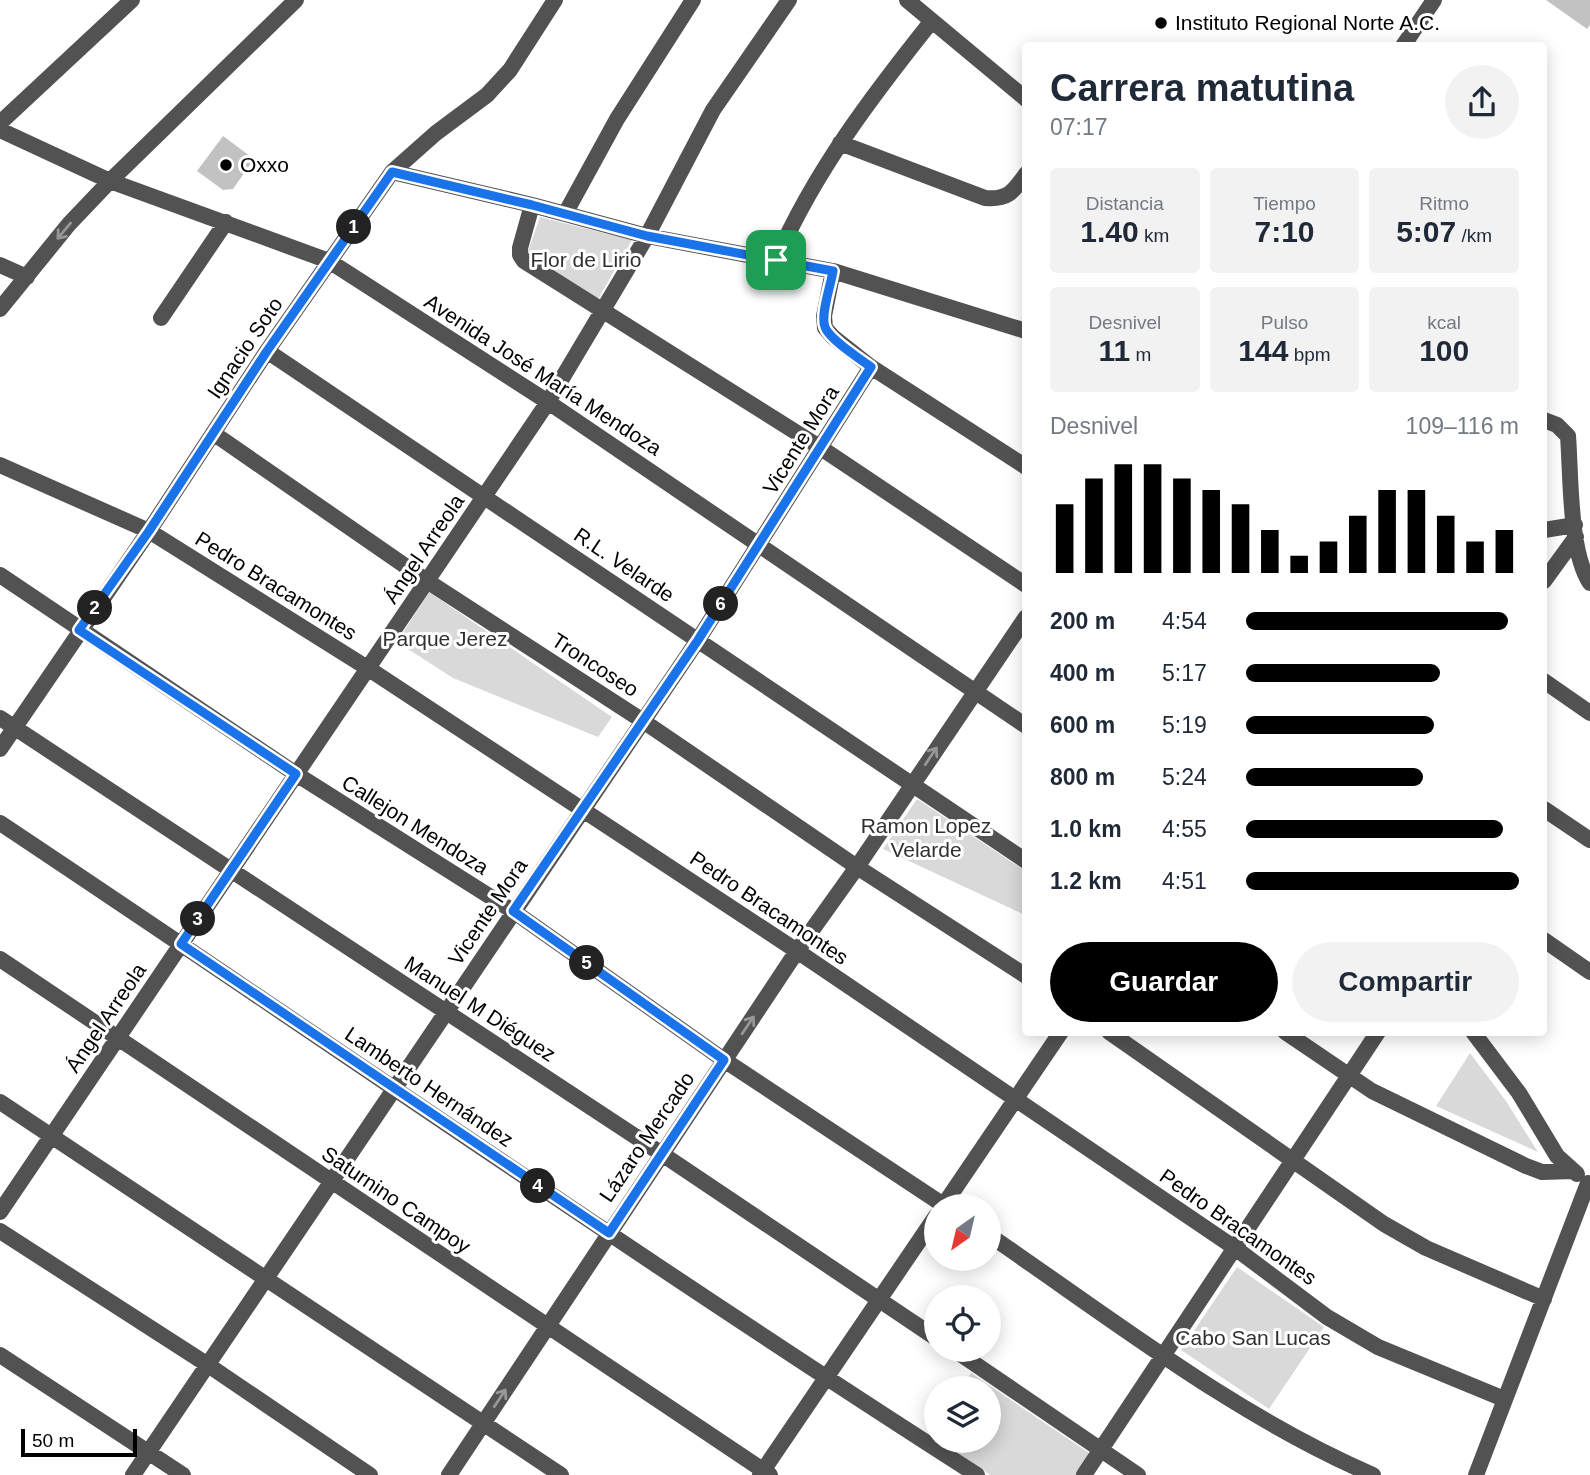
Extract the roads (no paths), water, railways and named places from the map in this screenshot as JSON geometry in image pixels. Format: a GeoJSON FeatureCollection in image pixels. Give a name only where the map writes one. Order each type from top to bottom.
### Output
{"type":"FeatureCollection","features":[{"type":"Feature","properties":{"kind":"street"},"geometry":{"type":"LineString","coordinates":[[0,123],[132,0]]}},
{"type":"Feature","properties":{"kind":"street"},"geometry":{"type":"LineString","coordinates":[[0,309],[69,224],[110,181],[296,0]]}},
{"type":"Feature","properties":{"kind":"street","name":"Ignacio Soto"},"geometry":{"type":"LineString","coordinates":[[0,749],[149,531],[267,351],[392,172],[436,133],[487,95],[510,70],[555,0]]}},
{"type":"Feature","properties":{"kind":"street"},"geometry":{"type":"LineString","coordinates":[[565,214],[617,119],[693,0]]}},
{"type":"Feature","properties":{"kind":"street","name":"Ángel Arreola"},"geometry":{"type":"LineString","coordinates":[[0,1212],[548,402],[647,236],[713,110],[789,0]]}},
{"type":"Feature","properties":{"kind":"street"},"geometry":{"type":"LineString","coordinates":[[907,0],[1022,96]]}},
{"type":"Feature","properties":{"kind":"street"},"geometry":{"type":"LineString","coordinates":[[1406,42],[1434,0]]}},
{"type":"Feature","properties":{"kind":"street"},"geometry":{"type":"LineString","coordinates":[[776,260],[809,192],[878,89],[931,22]]}},
{"type":"Feature","properties":{"kind":"street","name":"Avenida José María Mendoza"},"geometry":{"type":"LineString","coordinates":[[0,130],[110,181],[329,261],[548,402],[1022,723]]}},
{"type":"Feature","properties":{"kind":"street"},"geometry":{"type":"LineString","coordinates":[[841,143],[985,198],[999,199],[1013,192],[1022,180]]}},
{"type":"Feature","properties":{"kind":"street"},"geometry":{"type":"LineString","coordinates":[[392,172],[647,236],[833,271],[1022,330]]}},
{"type":"Feature","properties":{"kind":"street"},"geometry":{"type":"LineString","coordinates":[[532,205],[520,255],[524,261],[821,448],[1022,582]]}},
{"type":"Feature","properties":{"kind":"street"},"geometry":{"type":"LineString","coordinates":[[161,318],[226,222]]}},
{"type":"Feature","properties":{"kind":"street"},"geometry":{"type":"LineString","coordinates":[[0,265],[27,277]]}},
{"type":"Feature","properties":{"kind":"street"},"geometry":{"type":"LineString","coordinates":[[833,271],[824,316],[825,328],[833,337],[871,367],[1022,464]]}},
{"type":"Feature","properties":{"kind":"street","name":"R.L. Velarde"},"geometry":{"type":"LineString","coordinates":[[267,351],[1022,858]]}},
{"type":"Feature","properties":{"kind":"street","name":"Vicente Mora"},"geometry":{"type":"LineString","coordinates":[[133,1475],[698,640],[871,367]]}},
{"type":"Feature","properties":{"kind":"street"},"geometry":{"type":"LineString","coordinates":[[1547,421],[1558,425],[1568,436],[1575,531],[1581,565],[1590,583]]}},
{"type":"Feature","properties":{"kind":"street","name":"Troncoseo"},"geometry":{"type":"LineString","coordinates":[[213,433],[427,581],[1022,973]]}},
{"type":"Feature","properties":{"kind":"street","name":"Pedro Bracamontes"},"geometry":{"type":"LineString","coordinates":[[0,465],[149,531],[369,668],[797,951],[1235,1248],[1326,1317],[1378,1347],[1504,1399]]}},
{"type":"Feature","properties":{"kind":"street"},"geometry":{"type":"LineString","coordinates":[[1547,530],[1575,531]]}},
{"type":"Feature","properties":{"kind":"street"},"geometry":{"type":"LineString","coordinates":[[1547,576],[1575,531]]}},
{"type":"Feature","properties":{"kind":"street","name":"Callejon Mendoza"},"geometry":{"type":"LineString","coordinates":[[0,575],[296,774],[513,911],[724,1060],[924,1196]]}},
{"type":"Feature","properties":{"kind":"street","name":"Lázaro Mercado"},"geometry":{"type":"LineString","coordinates":[[449,1475],[797,951],[858,867],[1022,623]]}},
{"type":"Feature","properties":{"kind":"street"},"geometry":{"type":"LineString","coordinates":[[1547,683],[1590,713]]}},
{"type":"Feature","properties":{"kind":"street","name":"Manuel M Diéguez"},"geometry":{"type":"LineString","coordinates":[[0,718],[924,1329]]}},
{"type":"Feature","properties":{"kind":"street"},"geometry":{"type":"LineString","coordinates":[[1547,811],[1590,840]]}},
{"type":"Feature","properties":{"kind":"street","name":"Lamberto Hernández"},"geometry":{"type":"LineString","coordinates":[[0,823],[827,1379],[977,1475]]}},
{"type":"Feature","properties":{"kind":"street"},"geometry":{"type":"LineString","coordinates":[[1547,942],[1590,972]]}},
{"type":"Feature","properties":{"kind":"street","name":"Saturnino Campoy"},"geometry":{"type":"LineString","coordinates":[[0,959],[764,1474]]}},
{"type":"Feature","properties":{"kind":"street"},"geometry":{"type":"LineString","coordinates":[[952,1194],[1058,1036]]}},
{"type":"Feature","properties":{"kind":"street"},"geometry":{"type":"LineString","coordinates":[[1116,1036],[1384,1224],[1426,1248],[1544,1299]]}},
{"type":"Feature","properties":{"kind":"street"},"geometry":{"type":"LineString","coordinates":[[1291,1036],[1350,1076],[1395,1102],[1526,1166],[1542,1172],[1573,1171]]}},
{"type":"Feature","properties":{"kind":"street"},"geometry":{"type":"LineString","coordinates":[[1084,1475],[1375,1036]]}},
{"type":"Feature","properties":{"kind":"street"},"geometry":{"type":"LineString","coordinates":[[1476,1036],[1519,1093],[1557,1156],[1589,1184],[1476,1475]]}},
{"type":"Feature","properties":{"kind":"street"},"geometry":{"type":"LineString","coordinates":[[0,1102],[561,1475]]}},
{"type":"Feature","properties":{"kind":"street"},"geometry":{"type":"LineString","coordinates":[[0,1231],[208,1365],[370,1475]]}},
{"type":"Feature","properties":{"kind":"street"},"geometry":{"type":"LineString","coordinates":[[764,1474],[924,1235]]}},
{"type":"Feature","properties":{"kind":"street"},"geometry":{"type":"LineString","coordinates":[[1001,1243],[1267,1423],[1373,1475]]}},
{"type":"Feature","properties":{"kind":"street"},"geometry":{"type":"LineString","coordinates":[[0,1355],[183,1475]]}},
{"type":"Feature","properties":{"kind":"street"},"geometry":{"type":"LineString","coordinates":[[972,1362],[1138,1475]]}},
{"type":"Feature","properties":{"kind":"place","name":"Instituto Regional Norte A.C."},"geometry":{"type":"Point","coordinates":[1161,23]}},
{"type":"Feature","properties":{"kind":"place","name":"Oxxo"},"geometry":{"type":"Point","coordinates":[226,165]}},
{"type":"Feature","properties":{"kind":"park label","name":"Flor de Lirio"},"geometry":{"type":"Point","coordinates":[586,260]}},
{"type":"Feature","properties":{"kind":"park label","name":"Parque Jerez"},"geometry":{"type":"Point","coordinates":[445,639]}},
{"type":"Feature","properties":{"kind":"park label","name":"Ramon Lopez Velarde"},"geometry":{"type":"Point","coordinates":[926,838]}},
{"type":"Feature","properties":{"kind":"park label","name":"Cabo San Lucas"},"geometry":{"type":"Point","coordinates":[1253,1338]}}]}
